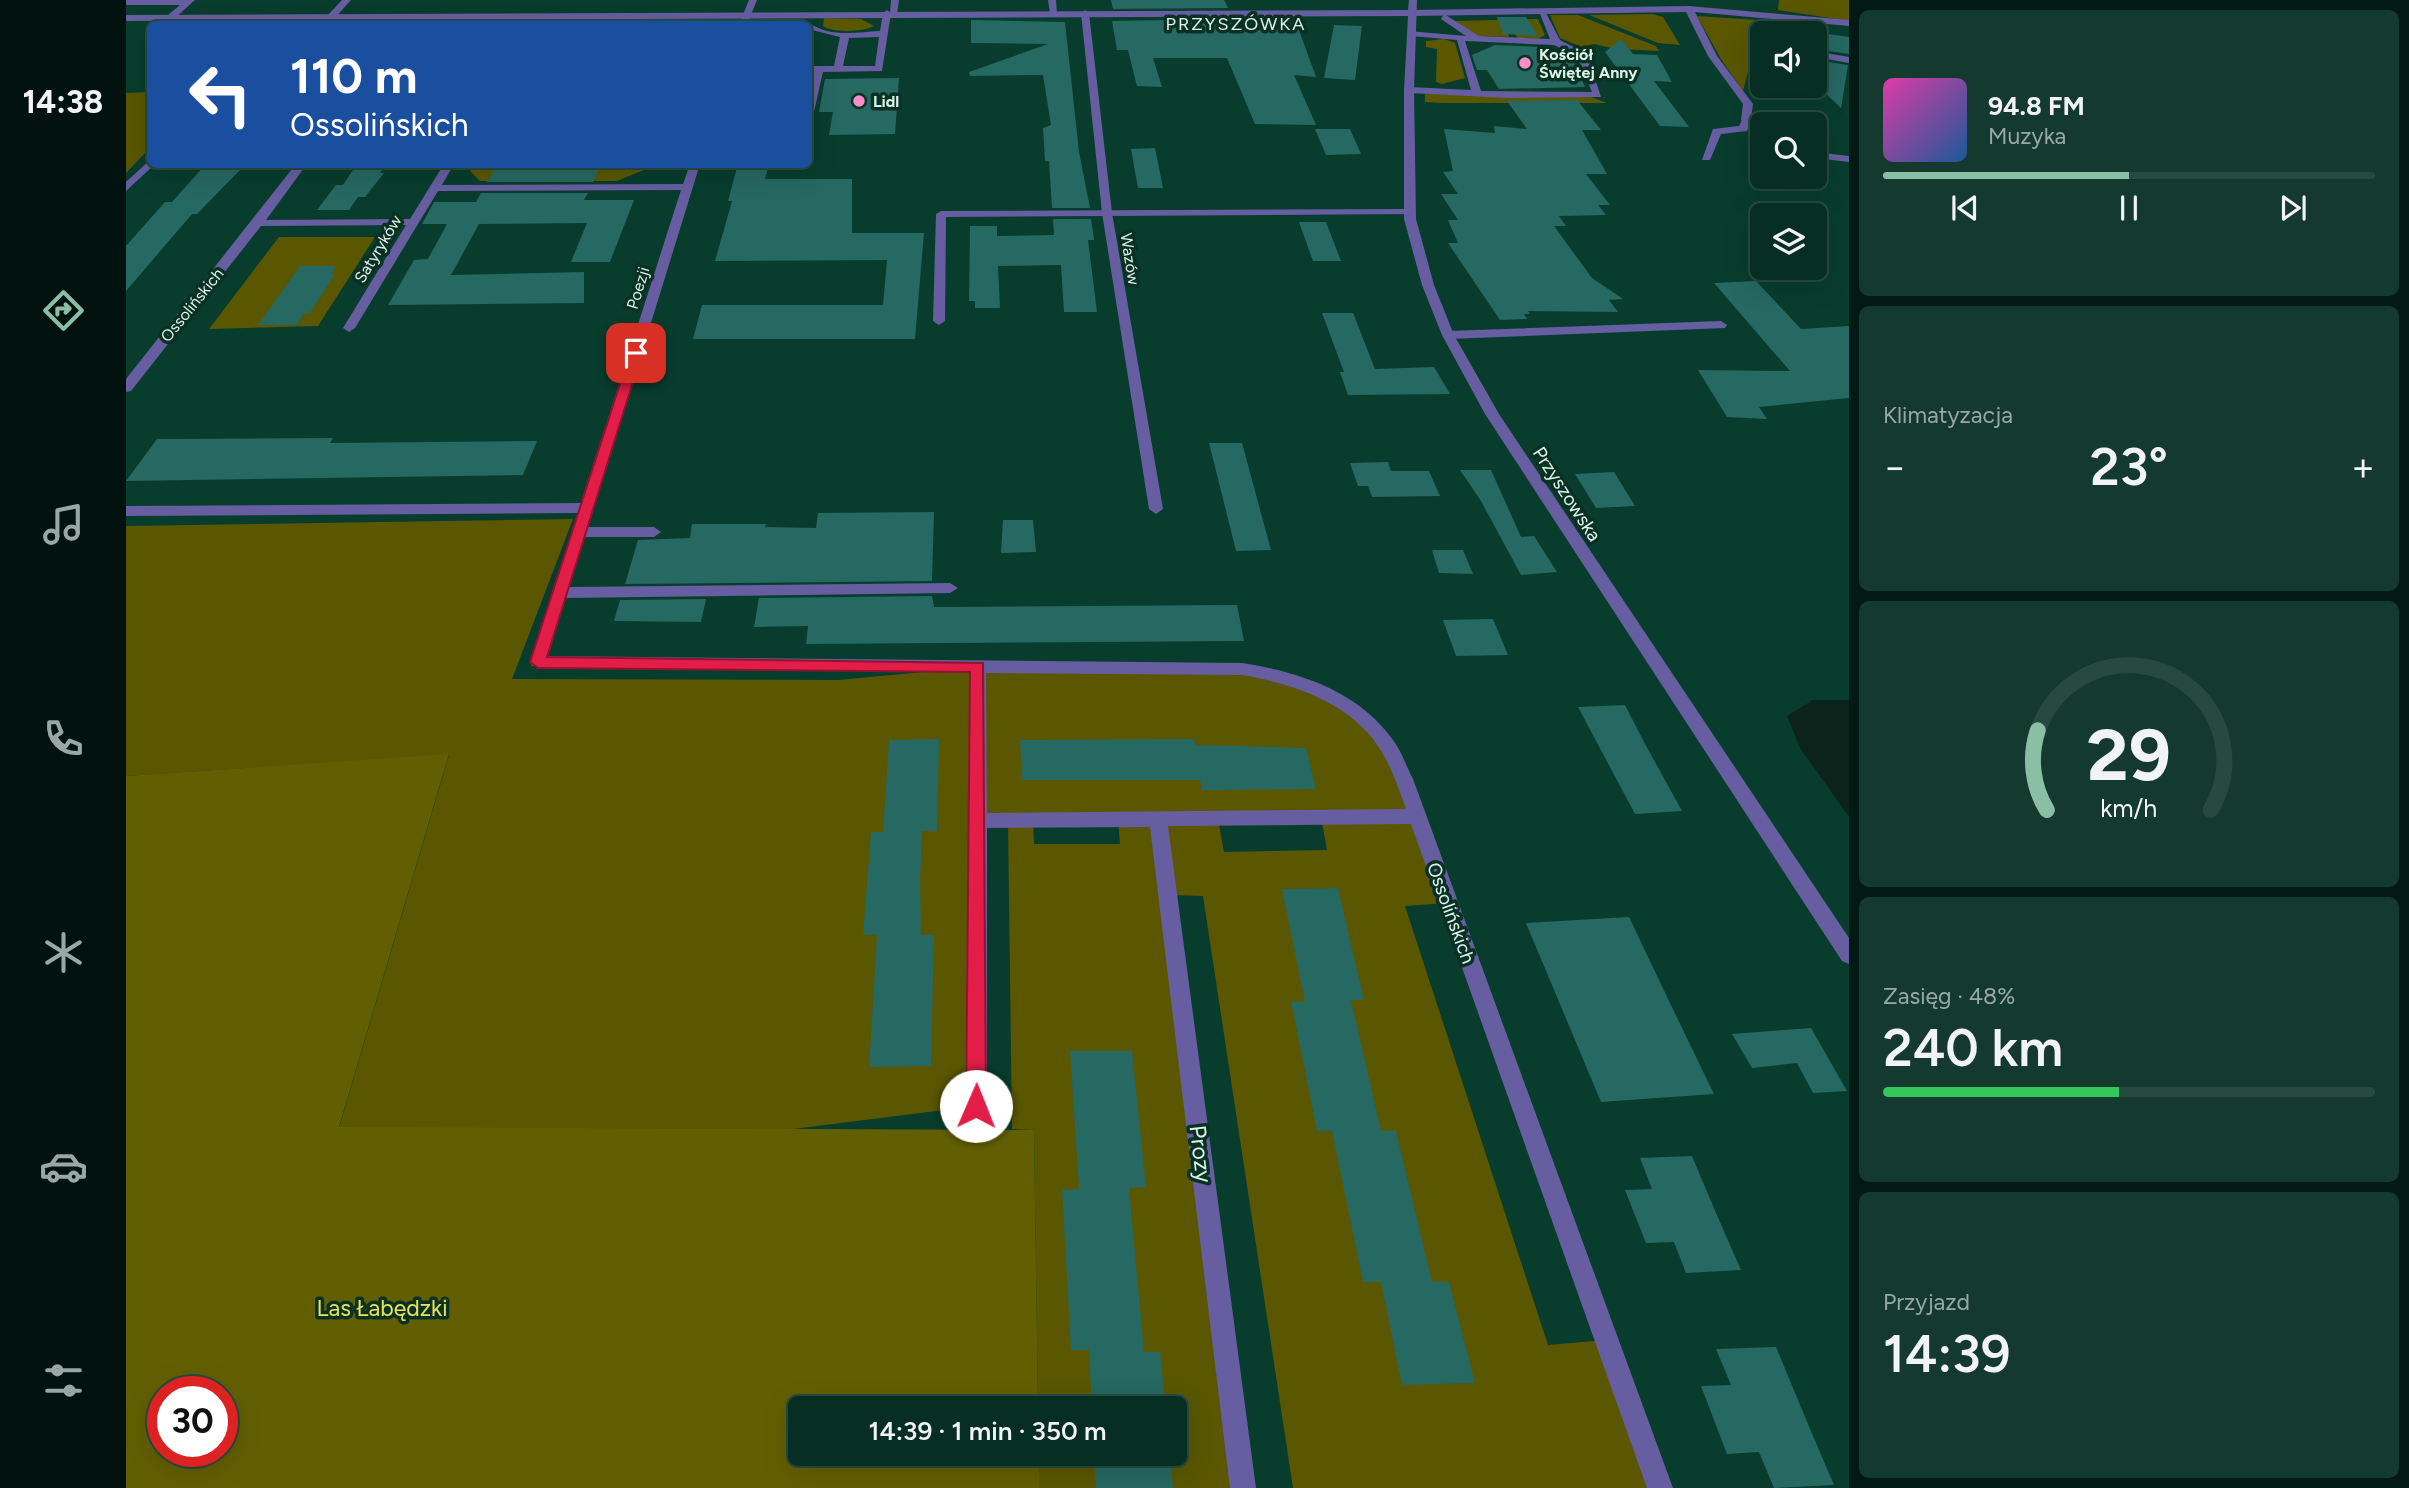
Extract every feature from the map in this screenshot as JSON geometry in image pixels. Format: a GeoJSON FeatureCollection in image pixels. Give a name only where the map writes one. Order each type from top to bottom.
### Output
{"type":"FeatureCollection","features":[{"type":"Feature","properties":{"kind":"street"},"geometry":{"type":"LineString","coordinates":[[331,16],[347,0]]}},
{"type":"Feature","properties":{"kind":"street"},"geometry":{"type":"LineString","coordinates":[[744,21],[753,0]]}},
{"type":"Feature","properties":{"kind":"street"},"geometry":{"type":"LineString","coordinates":[[814,69],[879,69],[884,34],[895,0]]}},
{"type":"Feature","properties":{"kind":"street"},"geometry":{"type":"LineString","coordinates":[[1052,0],[1054,13]]}},
{"type":"Feature","properties":{"kind":"street"},"geometry":{"type":"LineString","coordinates":[[126,2],[190,1]]}},
{"type":"Feature","properties":{"kind":"street"},"geometry":{"type":"LineString","coordinates":[[171,17],[190,1]]}},
{"type":"Feature","properties":{"kind":"street"},"geometry":{"type":"LineString","coordinates":[[126,18],[1085,13],[1413,6],[1541,11],[1672,5],[1689,9],[1849,23]]}},
{"type":"Feature","properties":{"kind":"street","name":"Przyszowska"},"geometry":{"type":"LineString","coordinates":[[1413,6],[1409,90],[1409,212],[1418,254],[1448,335],[1492,414],[1849,955]]}},
{"type":"Feature","properties":{"kind":"street"},"geometry":{"type":"LineString","coordinates":[[1689,9],[1715,59],[1748,104],[1743,129],[1717,131],[1706,158]]}},
{"type":"Feature","properties":{"kind":"street"},"geometry":{"type":"LineString","coordinates":[[1541,11],[1556,42]]}},
{"type":"Feature","properties":{"kind":"street","name":"Wazów"},"geometry":{"type":"LineString","coordinates":[[1085,13],[1107,213],[1156,509]]}},
{"type":"Feature","properties":{"kind":"street"},"geometry":{"type":"LineString","coordinates":[[287,21],[291,17]]}},
{"type":"Feature","properties":{"kind":"street"},"geometry":{"type":"LineString","coordinates":[[1444,17],[1477,38]]}},
{"type":"Feature","properties":{"kind":"street"},"geometry":{"type":"LineString","coordinates":[[812,28],[825,33],[884,34]]}},
{"type":"Feature","properties":{"kind":"street"},"geometry":{"type":"LineString","coordinates":[[1409,90],[1477,94],[1598,94],[1582,58],[1556,42],[1411,33]]}},
{"type":"Feature","properties":{"kind":"street"},"geometry":{"type":"LineString","coordinates":[[838,69],[845,34]]}},
{"type":"Feature","properties":{"kind":"street"},"geometry":{"type":"LineString","coordinates":[[1462,38],[1460,42],[1477,94]]}},
{"type":"Feature","properties":{"kind":"street"},"geometry":{"type":"LineString","coordinates":[[1827,56],[1849,60]]}},
{"type":"Feature","properties":{"kind":"street"},"geometry":{"type":"LineString","coordinates":[[1746,120],[1750,123]]}},
{"type":"Feature","properties":{"kind":"street"},"geometry":{"type":"LineString","coordinates":[[1827,156],[1849,159]]}},
{"type":"Feature","properties":{"kind":"street"},"geometry":{"type":"LineString","coordinates":[[126,188],[147,166]]}},
{"type":"Feature","properties":{"kind":"street","name":"Ossolińskich"},"geometry":{"type":"LineString","coordinates":[[126,388],[299,168]]}},
{"type":"Feature","properties":{"kind":"street","name":"Satyryków"},"geometry":{"type":"LineString","coordinates":[[349,328],[447,168]]}},
{"type":"Feature","properties":{"kind":"street","name":"Poezji"},"geometry":{"type":"LineString","coordinates":[[538,662],[694,168]]}},
{"type":"Feature","properties":{"kind":"street"},"geometry":{"type":"LineString","coordinates":[[435,188],[687,187]]}},
{"type":"Feature","properties":{"kind":"street"},"geometry":{"type":"LineString","coordinates":[[939,321],[941,214],[1409,212]]}},
{"type":"Feature","properties":{"kind":"street"},"geometry":{"type":"LineString","coordinates":[[258,223],[413,222]]}},
{"type":"Feature","properties":{"kind":"street"},"geometry":{"type":"LineString","coordinates":[[1448,335],[1721,325]]}},
{"type":"Feature","properties":{"kind":"street"},"geometry":{"type":"LineString","coordinates":[[126,511],[587,508]]}},
{"type":"Feature","properties":{"kind":"street"},"geometry":{"type":"LineString","coordinates":[[579,532],[654,532]]}},
{"type":"Feature","properties":{"kind":"street"},"geometry":{"type":"LineString","coordinates":[[559,593],[950,588]]}},
{"type":"Feature","properties":{"kind":"street","name":"Ossolińskich"},"geometry":{"type":"LineString","coordinates":[[538,662],[1230,668],[1280,676],[1336,699],[1372,728],[1387,745],[1404,779],[1660,1488]]}},
{"type":"Feature","properties":{"kind":"street"},"geometry":{"type":"LineString","coordinates":[[976,1106],[980,821],[978,667]]}},
{"type":"Feature","properties":{"kind":"street"},"geometry":{"type":"LineString","coordinates":[[980,821],[1416,816]]}},
{"type":"Feature","properties":{"kind":"street","name":"Prozy"},"geometry":{"type":"LineString","coordinates":[[1158,819],[1243,1488]]}},
{"type":"Feature","properties":{"kind":"shaded area"},"geometry":{"type":"Polygon","coordinates":[[[1779,0],[1849,0],[1849,21],[1778,10],[1779,0]]]}},
{"type":"Feature","properties":{"kind":"shaded area"},"geometry":{"type":"Polygon","coordinates":[[[1653,14],[1663,17],[1680,45],[1658,43],[1589,15],[1653,14]]]}},
{"type":"Feature","properties":{"kind":"shaded area"},"geometry":{"type":"Polygon","coordinates":[[[1550,15],[1578,15],[1656,46],[1659,51],[1615,49],[1594,44],[1582,47],[1560,38],[1550,15]]]}},
{"type":"Feature","properties":{"kind":"shaded area"},"geometry":{"type":"Polygon","coordinates":[[[1697,16],[1772,21],[1750,21],[1750,64],[1743,91],[1697,16]]]}},
{"type":"Feature","properties":{"kind":"shaded area"},"geometry":{"type":"Polygon","coordinates":[[[824,18],[861,19],[874,26],[855,30],[833,30],[823,26],[824,18]]]}},
{"type":"Feature","properties":{"kind":"shaded area"},"geometry":{"type":"Polygon","coordinates":[[[1538,19],[1545,35],[1538,39],[1517,38],[1514,30],[1507,30],[1509,37],[1476,36],[1454,21],[1538,19]]]}},
{"type":"Feature","properties":{"kind":"shaded area"},"geometry":{"type":"Polygon","coordinates":[[[1444,39],[1455,43],[1465,78],[1442,84],[1436,82],[1437,49],[1426,47],[1426,41],[1444,39]]]}},
{"type":"Feature","properties":{"kind":"shaded area"},"geometry":{"type":"Polygon","coordinates":[[[147,92],[147,151],[126,173],[126,93],[147,92]]]}},
{"type":"Feature","properties":{"kind":"shaded area"},"geometry":{"type":"Polygon","coordinates":[[[1425,94],[1591,97],[1607,103],[1441,103],[1425,102],[1425,94]]]}},
{"type":"Feature","properties":{"kind":"shaded area"},"geometry":{"type":"Polygon","coordinates":[[[472,168],[649,168],[617,181],[480,181],[470,171],[472,168]]]}},
{"type":"Feature","properties":{"kind":"shaded area"},"geometry":{"type":"Polygon","coordinates":[[[279,237],[375,237],[318,326],[209,329],[279,237]]]}},
{"type":"Feature","properties":{"kind":"shaded area"},"geometry":{"type":"Polygon","coordinates":[[[573,519],[512,679],[838,680],[978,667],[1242,669],[1315,688],[1387,745],[1447,903],[1405,906],[1548,1345],[1606,1340],[1660,1488],[1293,1488],[1203,896],[1169,895],[1243,1488],[1039,1488],[1039,1466],[1187,1466],[1187,1396],[1038,1396],[1034,1130],[1012,1129],[1008,821],[980,821],[976,1106],[793,1129],[339,1128],[449,755],[126,776],[126,526],[573,519]],[[1321,817],[1218,820],[1224,852],[1327,850],[1321,817]],[[1118,819],[1033,821],[1034,844],[1120,844],[1118,819]]]}},
{"type":"Feature","properties":{"kind":"shaded area"},"geometry":{"type":"Polygon","coordinates":[[[1813,700],[1849,700],[1849,817],[1800,748],[1787,716],[1813,700]]]}},
{"type":"Feature","properties":{"kind":"green space","name":"Las Łabędzki"},"geometry":{"type":"Polygon","coordinates":[[[449,754],[339,1127],[1034,1130],[1038,1396],[788,1396],[788,1466],[1039,1466],[1039,1488],[126,1488],[126,776],[449,754]]]}},
{"type":"Feature","properties":{"kind":"building"},"geometry":{"type":"Polygon","coordinates":[[[1111,0],[1224,0],[1228,8],[1113,9],[1111,0]]]}},
{"type":"Feature","properties":{"kind":"building"},"geometry":{"type":"Polygon","coordinates":[[[1497,17],[1526,17],[1538,36],[1503,34],[1497,17]]]}},
{"type":"Feature","properties":{"kind":"building"},"geometry":{"type":"Polygon","coordinates":[[[1232,19],[1236,30],[1299,30],[1316,77],[1294,75],[1316,125],[1255,124],[1227,58],[1153,58],[1162,87],[1137,86],[1128,50],[1117,50],[1112,21],[1232,19]]]}},
{"type":"Feature","properties":{"kind":"building"},"geometry":{"type":"Polygon","coordinates":[[[971,20],[1065,22],[1079,152],[1090,208],[1052,208],[1049,161],[1045,161],[1043,128],[1051,125],[1043,75],[970,76],[969,72],[1048,44],[971,43],[971,20]]]}},
{"type":"Feature","properties":{"kind":"building"},"geometry":{"type":"Polygon","coordinates":[[[1334,25],[1362,26],[1355,80],[1324,78],[1334,25]]]}},
{"type":"Feature","properties":{"kind":"building"},"geometry":{"type":"Polygon","coordinates":[[[1827,34],[1849,37],[1849,54],[1827,51],[1827,34]]]}},
{"type":"Feature","properties":{"kind":"building"},"geometry":{"type":"Polygon","coordinates":[[[1621,39],[1633,54],[1657,55],[1672,82],[1654,81],[1689,127],[1660,126],[1605,52],[1621,39]]]}},
{"type":"Feature","properties":{"kind":"building","name":"Kościół Świętej Anny"},"geometry":{"type":"Polygon","coordinates":[[[1495,45],[1543,47],[1545,52],[1565,53],[1575,64],[1585,87],[1499,89],[1487,70],[1477,70],[1472,55],[1495,45]]]}},
{"type":"Feature","properties":{"kind":"building"},"geometry":{"type":"Polygon","coordinates":[[[1827,62],[1848,65],[1841,108],[1827,95],[1827,62]]]}},
{"type":"Feature","properties":{"kind":"building","name":"Lidl"},"geometry":{"type":"Polygon","coordinates":[[[899,78],[895,134],[829,135],[833,112],[819,112],[825,79],[899,78]]]}},
{"type":"Feature","properties":{"kind":"building"},"geometry":{"type":"Polygon","coordinates":[[[1577,100],[1601,130],[1582,130],[1607,174],[1586,174],[1610,205],[1598,205],[1606,215],[1559,216],[1566,226],[1554,226],[1592,278],[1623,299],[1609,300],[1618,312],[1528,311],[1530,314],[1524,314],[1527,319],[1500,320],[1448,243],[1458,243],[1448,220],[1458,220],[1441,194],[1458,194],[1443,172],[1453,171],[1444,129],[1495,133],[1494,126],[1527,129],[1507,101],[1577,100]]]}},
{"type":"Feature","properties":{"kind":"building"},"geometry":{"type":"Polygon","coordinates":[[[1315,129],[1350,129],[1361,154],[1326,155],[1315,129]]]}},
{"type":"Feature","properties":{"kind":"building"},"geometry":{"type":"Polygon","coordinates":[[[1155,148],[1163,188],[1138,188],[1131,149],[1155,148]]]}},
{"type":"Feature","properties":{"kind":"building"},"geometry":{"type":"Polygon","coordinates":[[[202,168],[241,169],[197,214],[192,214],[126,291],[126,246],[165,202],[172,202],[202,168]]]}},
{"type":"Feature","properties":{"kind":"building"},"geometry":{"type":"Polygon","coordinates":[[[354,168],[383,168],[380,173],[384,173],[365,197],[358,197],[349,210],[317,210],[336,185],[343,185],[354,168]]]}},
{"type":"Feature","properties":{"kind":"building"},"geometry":{"type":"Polygon","coordinates":[[[495,168],[599,168],[593,182],[487,182],[495,168]]]}},
{"type":"Feature","properties":{"kind":"building"},"geometry":{"type":"Polygon","coordinates":[[[737,168],[768,168],[765,179],[852,179],[852,233],[924,233],[915,339],[693,339],[702,305],[883,305],[887,260],[715,261],[732,201],[728,201],[737,168]]]}},
{"type":"Feature","properties":{"kind":"building"},"geometry":{"type":"Polygon","coordinates":[[[481,193],[588,193],[584,200],[634,200],[610,262],[571,262],[587,223],[479,224],[451,275],[584,272],[584,303],[388,305],[414,260],[428,259],[447,224],[422,224],[434,202],[476,202],[481,193]]]}},
{"type":"Feature","properties":{"kind":"building"},"geometry":{"type":"Polygon","coordinates":[[[1053,219],[1091,219],[1094,240],[1088,240],[1097,312],[1064,312],[1061,265],[998,266],[1000,308],[975,308],[975,301],[969,301],[970,226],[997,226],[997,236],[1054,235],[1053,219]]]}},
{"type":"Feature","properties":{"kind":"building"},"geometry":{"type":"Polygon","coordinates":[[[1299,222],[1326,222],[1341,261],[1313,261],[1299,222]]]}},
{"type":"Feature","properties":{"kind":"building"},"geometry":{"type":"Polygon","coordinates":[[[300,266],[336,266],[331,274],[335,274],[310,313],[304,313],[297,325],[258,325],[300,266]]]}},
{"type":"Feature","properties":{"kind":"building"},"geometry":{"type":"Polygon","coordinates":[[[1756,281],[1801,329],[1849,326],[1849,398],[1759,407],[1767,419],[1727,417],[1698,370],[1790,371],[1714,283],[1756,281]]]}},
{"type":"Feature","properties":{"kind":"building"},"geometry":{"type":"Polygon","coordinates":[[[1322,313],[1353,313],[1375,369],[1434,367],[1450,394],[1348,395],[1340,372],[1344,372],[1322,313]]]}},
{"type":"Feature","properties":{"kind":"building"},"geometry":{"type":"Polygon","coordinates":[[[333,438],[330,443],[537,441],[523,475],[126,481],[157,439],[333,438]]]}},
{"type":"Feature","properties":{"kind":"building"},"geometry":{"type":"Polygon","coordinates":[[[1209,443],[1242,443],[1271,550],[1236,551],[1209,443]]]}},
{"type":"Feature","properties":{"kind":"building"},"geometry":{"type":"Polygon","coordinates":[[[1388,462],[1391,471],[1429,471],[1440,496],[1372,497],[1368,486],[1358,486],[1350,463],[1388,462]]]}},
{"type":"Feature","properties":{"kind":"building"},"geometry":{"type":"Polygon","coordinates":[[[1460,470],[1491,470],[1521,537],[1534,536],[1557,572],[1521,575],[1481,501],[1460,470]]]}},
{"type":"Feature","properties":{"kind":"building"},"geometry":{"type":"Polygon","coordinates":[[[1614,472],[1635,506],[1596,508],[1575,474],[1614,472]]]}},
{"type":"Feature","properties":{"kind":"building"},"geometry":{"type":"Polygon","coordinates":[[[934,512],[932,581],[625,584],[638,540],[690,538],[692,524],[766,524],[765,527],[816,528],[818,513],[934,512]]]}},
{"type":"Feature","properties":{"kind":"building"},"geometry":{"type":"Polygon","coordinates":[[[1003,520],[1033,520],[1036,552],[1001,553],[1003,520]]]}},
{"type":"Feature","properties":{"kind":"building"},"geometry":{"type":"Polygon","coordinates":[[[1432,550],[1463,550],[1473,574],[1439,573],[1432,550]]]}},
{"type":"Feature","properties":{"kind":"building"},"geometry":{"type":"Polygon","coordinates":[[[932,596],[934,607],[1237,605],[1244,641],[806,644],[808,626],[754,627],[759,598],[932,596]]]}},
{"type":"Feature","properties":{"kind":"building"},"geometry":{"type":"Polygon","coordinates":[[[706,599],[701,622],[614,621],[620,600],[706,599]]]}},
{"type":"Feature","properties":{"kind":"building"},"geometry":{"type":"Polygon","coordinates":[[[1493,619],[1508,655],[1456,656],[1443,620],[1493,619]]]}},
{"type":"Feature","properties":{"kind":"building"},"geometry":{"type":"Polygon","coordinates":[[[1625,705],[1682,811],[1635,814],[1578,707],[1625,705]]]}},
{"type":"Feature","properties":{"kind":"building"},"geometry":{"type":"Polygon","coordinates":[[[939,739],[937,831],[922,831],[920,881],[921,935],[934,935],[931,1066],[869,1067],[877,935],[863,935],[871,832],[883,832],[889,740],[939,739]]]}},
{"type":"Feature","properties":{"kind":"building"},"geometry":{"type":"Polygon","coordinates":[[[1194,739],[1195,745],[1306,748],[1316,789],[1202,790],[1200,780],[1022,780],[1020,740],[1194,739]]]}},
{"type":"Feature","properties":{"kind":"building"},"geometry":{"type":"Polygon","coordinates":[[[1338,888],[1364,1000],[1351,1000],[1381,1131],[1396,1131],[1432,1282],[1449,1282],[1475,1383],[1402,1385],[1381,1282],[1363,1282],[1332,1131],[1317,1131],[1291,1001],[1305,1002],[1282,889],[1338,888]]]}},
{"type":"Feature","properties":{"kind":"building"},"geometry":{"type":"Polygon","coordinates":[[[1629,917],[1714,1094],[1601,1102],[1526,923],[1629,917]]]}},
{"type":"Feature","properties":{"kind":"building"},"geometry":{"type":"Polygon","coordinates":[[[1811,1028],[1847,1091],[1813,1093],[1797,1063],[1752,1068],[1732,1034],[1811,1028]]]}},
{"type":"Feature","properties":{"kind":"building"},"geometry":{"type":"Polygon","coordinates":[[[1070,1051],[1132,1051],[1146,1187],[1129,1188],[1144,1352],[1160,1352],[1165,1396],[1091,1396],[1089,1350],[1071,1350],[1062,1190],[1079,1189],[1070,1051]]]}},
{"type":"Feature","properties":{"kind":"building"},"geometry":{"type":"Polygon","coordinates":[[[1692,1156],[1741,1270],[1686,1273],[1674,1242],[1646,1243],[1625,1190],[1652,1189],[1640,1158],[1692,1156]]]}},
{"type":"Feature","properties":{"kind":"building"},"geometry":{"type":"Polygon","coordinates":[[[1776,1347],[1834,1485],[1774,1488],[1759,1452],[1727,1454],[1701,1386],[1731,1385],[1716,1349],[1776,1347]]]}},
{"type":"Feature","properties":{"kind":"building"},"geometry":{"type":"Polygon","coordinates":[[[1095,1466],[1171,1466],[1173,1488],[1096,1488],[1095,1466]]]}},
{"type":"Feature","properties":{"kind":"place","name":"Kościół Świętej Anny"},"geometry":{"type":"Point","coordinates":[1525,63]}},
{"type":"Feature","properties":{"kind":"place","name":"Lidl"},"geometry":{"type":"Point","coordinates":[859,101]}},
{"type":"Feature","properties":{"kind":"district","name":"PRZYSZÓWKA"},"geometry":{"type":"Point","coordinates":[1236,24]}},
{"type":"Feature","properties":{"kind":"route"},"geometry":{"type":"LineString","coordinates":[[636,353],[538,662],[978,667],[980,844],[976,1106]]}}]}
